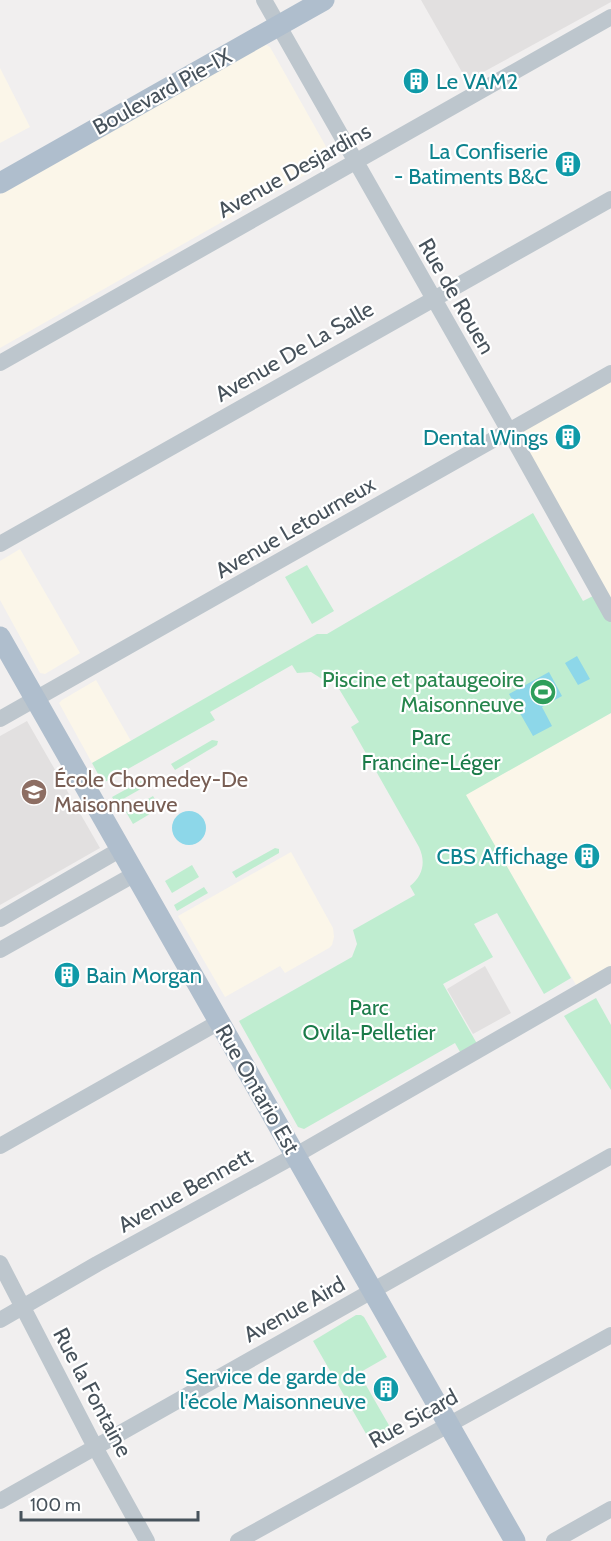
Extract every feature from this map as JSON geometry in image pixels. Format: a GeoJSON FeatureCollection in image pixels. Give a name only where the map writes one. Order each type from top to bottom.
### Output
{"type":"FeatureCollection","features":[{"type":"Feature","properties":{"kind":"main road","name":"Boulevard Pie-IX"},"geometry":{"type":"LineString","coordinates":[[0,169],[272,14],[301,0]]}},
{"type":"Feature","properties":{"kind":"main road","name":"Boulevard Pie-IX"},"geometry":{"type":"LineString","coordinates":[[0,183],[272,14],[324,0]]}},
{"type":"Feature","properties":{"kind":"main road","name":"Rue Ontario Est"},"geometry":{"type":"LineString","coordinates":[[0,637],[514,1541]]}},
{"type":"Feature","properties":{"kind":"street","name":"Rue de Rouen"},"geometry":{"type":"LineString","coordinates":[[272,14],[611,614]]}},
{"type":"Feature","properties":{"kind":"street","name":"Avenue Desjardins"},"geometry":{"type":"LineString","coordinates":[[0,363],[611,17]]}},
{"type":"Feature","properties":{"kind":"street","name":"Avenue De La Salle"},"geometry":{"type":"LineString","coordinates":[[0,544],[432,298],[611,199]]}},
{"type":"Feature","properties":{"kind":"street","name":"Avenue Letourneux"},"geometry":{"type":"LineString","coordinates":[[0,719],[611,373]]}},
{"type":"Feature","properties":{"kind":"street"},"geometry":{"type":"LineString","coordinates":[[0,920],[121,849]]}},
{"type":"Feature","properties":{"kind":"street"},"geometry":{"type":"LineString","coordinates":[[0,950],[135,874]]}},
{"type":"Feature","properties":{"kind":"street","name":"Avenue Bennett"},"geometry":{"type":"LineString","coordinates":[[0,1320],[296,1155],[611,974]]}},
{"type":"Feature","properties":{"kind":"street"},"geometry":{"type":"LineString","coordinates":[[0,1146],[219,1022]]}},
{"type":"Feature","properties":{"kind":"street","name":"Avenue Aird"},"geometry":{"type":"LineString","coordinates":[[0,1501],[611,1156]]}},
{"type":"Feature","properties":{"kind":"street","name":"Rue la Fontaine"},"geometry":{"type":"LineString","coordinates":[[0,1263],[147,1541]]}},
{"type":"Feature","properties":{"kind":"street","name":"Rue Sicard"},"geometry":{"type":"LineString","coordinates":[[238,1541],[611,1335]]}},
{"type":"Feature","properties":{"kind":"street"},"geometry":{"type":"LineString","coordinates":[[554,1541],[611,1509]]}},
{"type":"Feature","properties":{"kind":"shaded area"},"geometry":{"type":"Polygon","coordinates":[[[421,0],[611,0],[611,2],[467,81],[421,0]]]}},
{"type":"Feature","properties":{"kind":"shaded area"},"geometry":{"type":"Polygon","coordinates":[[[265,44],[270,47],[333,159],[0,348],[0,194],[265,44]]]}},
{"type":"Feature","properties":{"kind":"shaded area"},"geometry":{"type":"Polygon","coordinates":[[[0,68],[30,127],[0,143],[0,68]]]}},
{"type":"Feature","properties":{"kind":"shaded area"},"geometry":{"type":"Polygon","coordinates":[[[611,373],[611,614],[509,431],[611,373]]]}},
{"type":"Feature","properties":{"kind":"shaded area"},"geometry":{"type":"Polygon","coordinates":[[[20,549],[80,653],[45,674],[40,673],[0,600],[0,561],[20,549]]]}},
{"type":"Feature","properties":{"kind":"shaded area"},"geometry":{"type":"Polygon","coordinates":[[[96,680],[131,741],[92,763],[59,703],[96,680]]]}},
{"type":"Feature","properties":{"kind":"shaded area"},"geometry":{"type":"Polygon","coordinates":[[[611,713],[611,974],[579,990],[465,795],[611,713]]]}},
{"type":"Feature","properties":{"kind":"shaded area","name":"École Chomedey-De Maisonneuve"},"geometry":{"type":"Polygon","coordinates":[[[27,721],[100,848],[0,905],[0,736],[27,721]]]}},
{"type":"Feature","properties":{"kind":"shaded area"},"geometry":{"type":"Polygon","coordinates":[[[291,852],[333,928],[332,945],[285,973],[280,966],[225,997],[178,916],[291,852]]]}},
{"type":"Feature","properties":{"kind":"shaded area"},"geometry":{"type":"Polygon","coordinates":[[[485,966],[511,1013],[473,1034],[447,989],[485,966]]]}},
{"type":"Feature","properties":{"kind":"green space"},"geometry":{"type":"Polygon","coordinates":[[[533,513],[583,601],[599,593],[611,614],[611,713],[466,795],[571,978],[544,994],[497,913],[474,924],[493,957],[443,984],[480,1049],[464,1059],[455,1043],[304,1129],[298,1127],[239,1021],[352,957],[357,944],[353,930],[415,895],[410,886],[418,878],[423,863],[419,847],[351,727],[359,722],[330,674],[322,679],[311,672],[297,673],[292,665],[210,712],[215,720],[103,783],[92,763],[317,634],[327,634],[533,513]]]}},
{"type":"Feature","properties":{"kind":"green space"},"geometry":{"type":"Polygon","coordinates":[[[307,565],[334,611],[312,624],[285,577],[307,565]]]}},
{"type":"Feature","properties":{"kind":"green space"},"geometry":{"type":"Polygon","coordinates":[[[212,740],[218,741],[217,745],[175,770],[171,764],[212,740]]]}},
{"type":"Feature","properties":{"kind":"green space"},"geometry":{"type":"Polygon","coordinates":[[[143,780],[146,786],[116,803],[112,797],[143,780]]]}},
{"type":"Feature","properties":{"kind":"green space"},"geometry":{"type":"Polygon","coordinates":[[[153,796],[160,808],[133,824],[126,812],[153,796]]]}},
{"type":"Feature","properties":{"kind":"green space"},"geometry":{"type":"Polygon","coordinates":[[[275,848],[279,849],[279,853],[236,878],[232,872],[275,848]]]}},
{"type":"Feature","properties":{"kind":"green space"},"geometry":{"type":"Polygon","coordinates":[[[192,865],[199,877],[172,893],[165,881],[192,865]]]}},
{"type":"Feature","properties":{"kind":"green space"},"geometry":{"type":"Polygon","coordinates":[[[204,887],[208,893],[177,911],[174,905],[204,887]]]}},
{"type":"Feature","properties":{"kind":"green space"},"geometry":{"type":"Polygon","coordinates":[[[596,998],[611,1025],[611,1090],[564,1016],[596,998]]]}},
{"type":"Feature","properties":{"kind":"green space"},"geometry":{"type":"Polygon","coordinates":[[[356,1315],[364,1317],[387,1357],[359,1373],[394,1434],[373,1446],[313,1341],[356,1315]]]}},
{"type":"Feature","properties":{"kind":"water"},"geometry":{"type":"Polygon","coordinates":[[[577,656],[590,679],[578,685],[565,663],[577,656]]]}},
{"type":"Feature","properties":{"kind":"water"},"geometry":{"type":"Polygon","coordinates":[[[549,672],[562,696],[542,707],[552,726],[533,736],[509,694],[549,672]]]}},
{"type":"Feature","properties":{"kind":"water"},"geometry":{"type":"Polygon","coordinates":[[[189,811],[201,816],[206,828],[201,840],[189,845],[177,840],[172,828],[177,816],[189,811]]]}},
{"type":"Feature","properties":{"kind":"place","name":"Le VAM2"},"geometry":{"type":"Point","coordinates":[416,81]}},
{"type":"Feature","properties":{"kind":"place","name":"La Confiserie - Batiments B&C"},"geometry":{"type":"Point","coordinates":[568,164]}},
{"type":"Feature","properties":{"kind":"place","name":"Dental Wings"},"geometry":{"type":"Point","coordinates":[568,437]}},
{"type":"Feature","properties":{"kind":"place","name":"Piscine et pataugeoire Maisonneuve"},"geometry":{"type":"Point","coordinates":[543,692]}},
{"type":"Feature","properties":{"kind":"place","name":"École Chomedey-De Maisonneuve"},"geometry":{"type":"Point","coordinates":[34,792]}},
{"type":"Feature","properties":{"kind":"place","name":"CBS Affichage"},"geometry":{"type":"Point","coordinates":[587,856]}},
{"type":"Feature","properties":{"kind":"place","name":"Bain Morgan"},"geometry":{"type":"Point","coordinates":[67,975]}},
{"type":"Feature","properties":{"kind":"place","name":"Service de garde de l'école Maisonneuve"},"geometry":{"type":"Point","coordinates":[386,1389]}},
{"type":"Feature","properties":{"kind":"park label","name":"Parc Francine-Léger"},"geometry":{"type":"Point","coordinates":[431,750]}},
{"type":"Feature","properties":{"kind":"park label","name":"Parc Ovila-Pelletier"},"geometry":{"type":"Point","coordinates":[369,1020]}}]}
